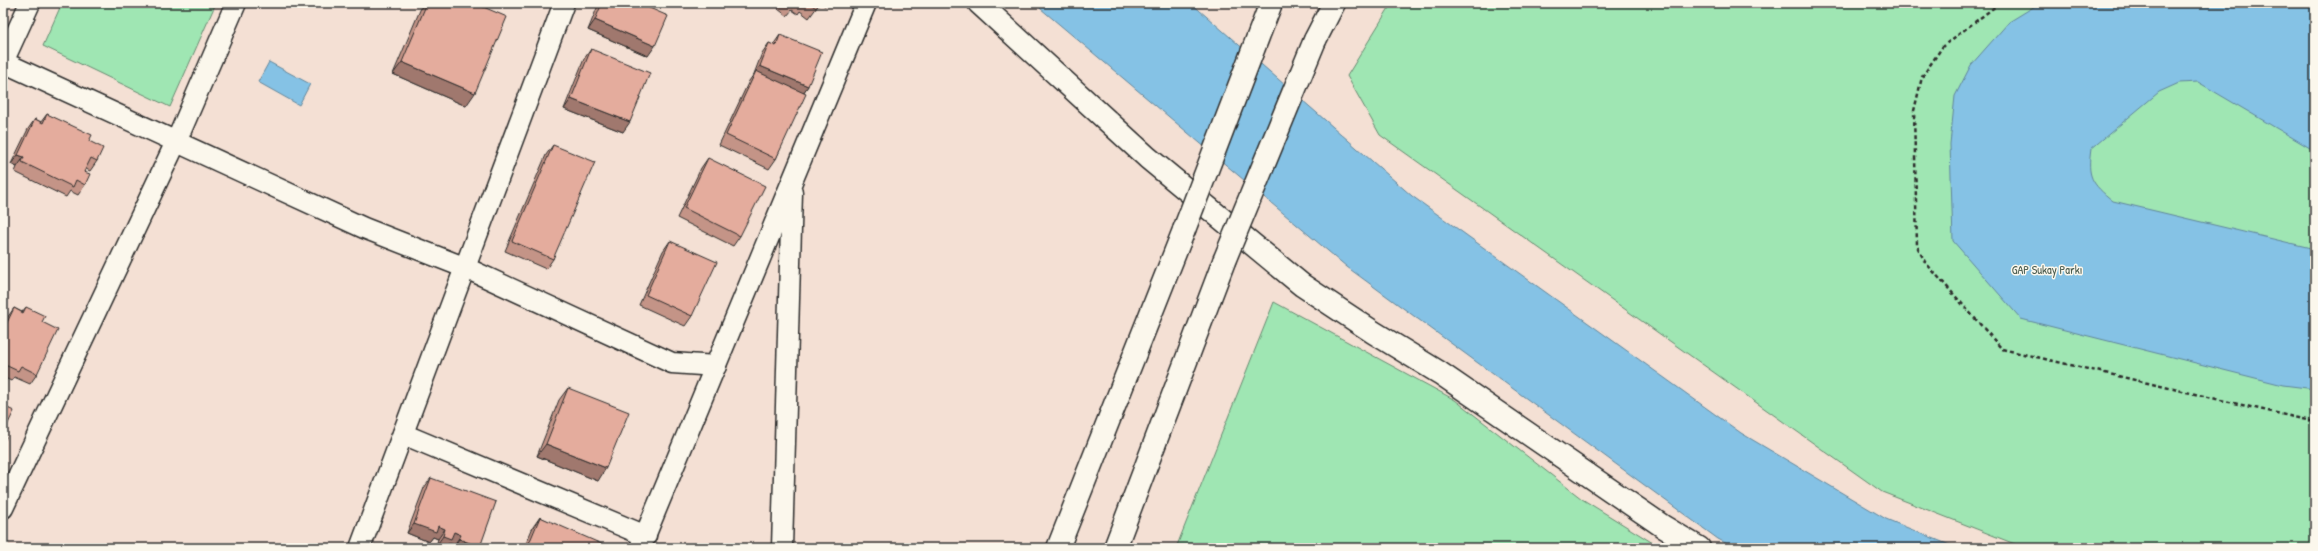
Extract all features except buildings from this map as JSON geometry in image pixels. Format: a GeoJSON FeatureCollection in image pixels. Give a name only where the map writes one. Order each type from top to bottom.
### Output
{"type":"FeatureCollection","features":[{"type":"Feature","properties":{"kind":"main road"},"geometry":{"type":"LineString","coordinates":[[979,3],[1148,158],[1302,285],[1372,332],[1440,373],[1664,526],[1699,548]]}},
{"type":"Feature","properties":{"kind":"main road"},"geometry":{"type":"LineString","coordinates":[[1058,548],[1184,230],[1271,3]]}},
{"type":"Feature","properties":{"kind":"main road"},"geometry":{"type":"LineString","coordinates":[[1115,548],[1224,261],[1315,40],[1334,3]]}},
{"type":"Feature","properties":{"kind":"street"},"geometry":{"type":"LineString","coordinates":[[30,3],[3,62],[364,228],[466,268],[672,363],[716,366]]}},
{"type":"Feature","properties":{"kind":"street"},"geometry":{"type":"LineString","coordinates":[[3,508],[176,142],[236,3]]}},
{"type":"Feature","properties":{"kind":"street"},"geometry":{"type":"LineString","coordinates":[[360,548],[564,3]]}},
{"type":"Feature","properties":{"kind":"street"},"geometry":{"type":"LineString","coordinates":[[403,434],[643,542],[866,3]]}},
{"type":"Feature","properties":{"kind":"street"},"geometry":{"type":"LineString","coordinates":[[782,548],[793,180]]}},
{"type":"Feature","properties":{"kind":"path"},"geometry":{"type":"LineString","coordinates":[[2000,3],[1943,46],[1922,77],[1914,111],[1918,246],[1925,262],[2002,349],[2315,422]]}},
{"type":"Feature","properties":{"kind":"green space"},"geometry":{"type":"Polygon","coordinates":[[[62,3],[216,3],[170,107],[43,46],[62,3]]]}},
{"type":"Feature","properties":{"kind":"green space","name":"GAP Sukay Parkı"},"geometry":{"type":"Polygon","coordinates":[[[1392,3],[2315,3],[2315,548],[2025,548],[1882,492],[1380,135],[1347,76],[1392,3]]]}},
{"type":"Feature","properties":{"kind":"green space"},"geometry":{"type":"Polygon","coordinates":[[[1274,302],[1455,400],[1582,499],[1661,548],[1176,548],[1274,302]]]}},
{"type":"Feature","properties":{"kind":"water"},"geometry":{"type":"Polygon","coordinates":[[[1034,3],[1191,3],[1412,196],[1741,433],[1886,519],[1957,548],[1735,548],[1718,539],[1347,267],[1034,3]]]}},
{"type":"Feature","properties":{"kind":"water"},"geometry":{"type":"Polygon","coordinates":[[[2040,3],[2315,3],[2315,151],[2198,82],[2179,83],[2159,92],[2091,149],[2090,173],[2095,184],[2113,201],[2315,249],[2315,389],[2283,385],[2021,319],[1953,241],[1950,144],[1955,96],[1971,65],[2009,22],[2040,3]]]}},
{"type":"Feature","properties":{"kind":"water"},"geometry":{"type":"Polygon","coordinates":[[[269,62],[310,84],[299,105],[258,82],[269,62]]]}}]}
